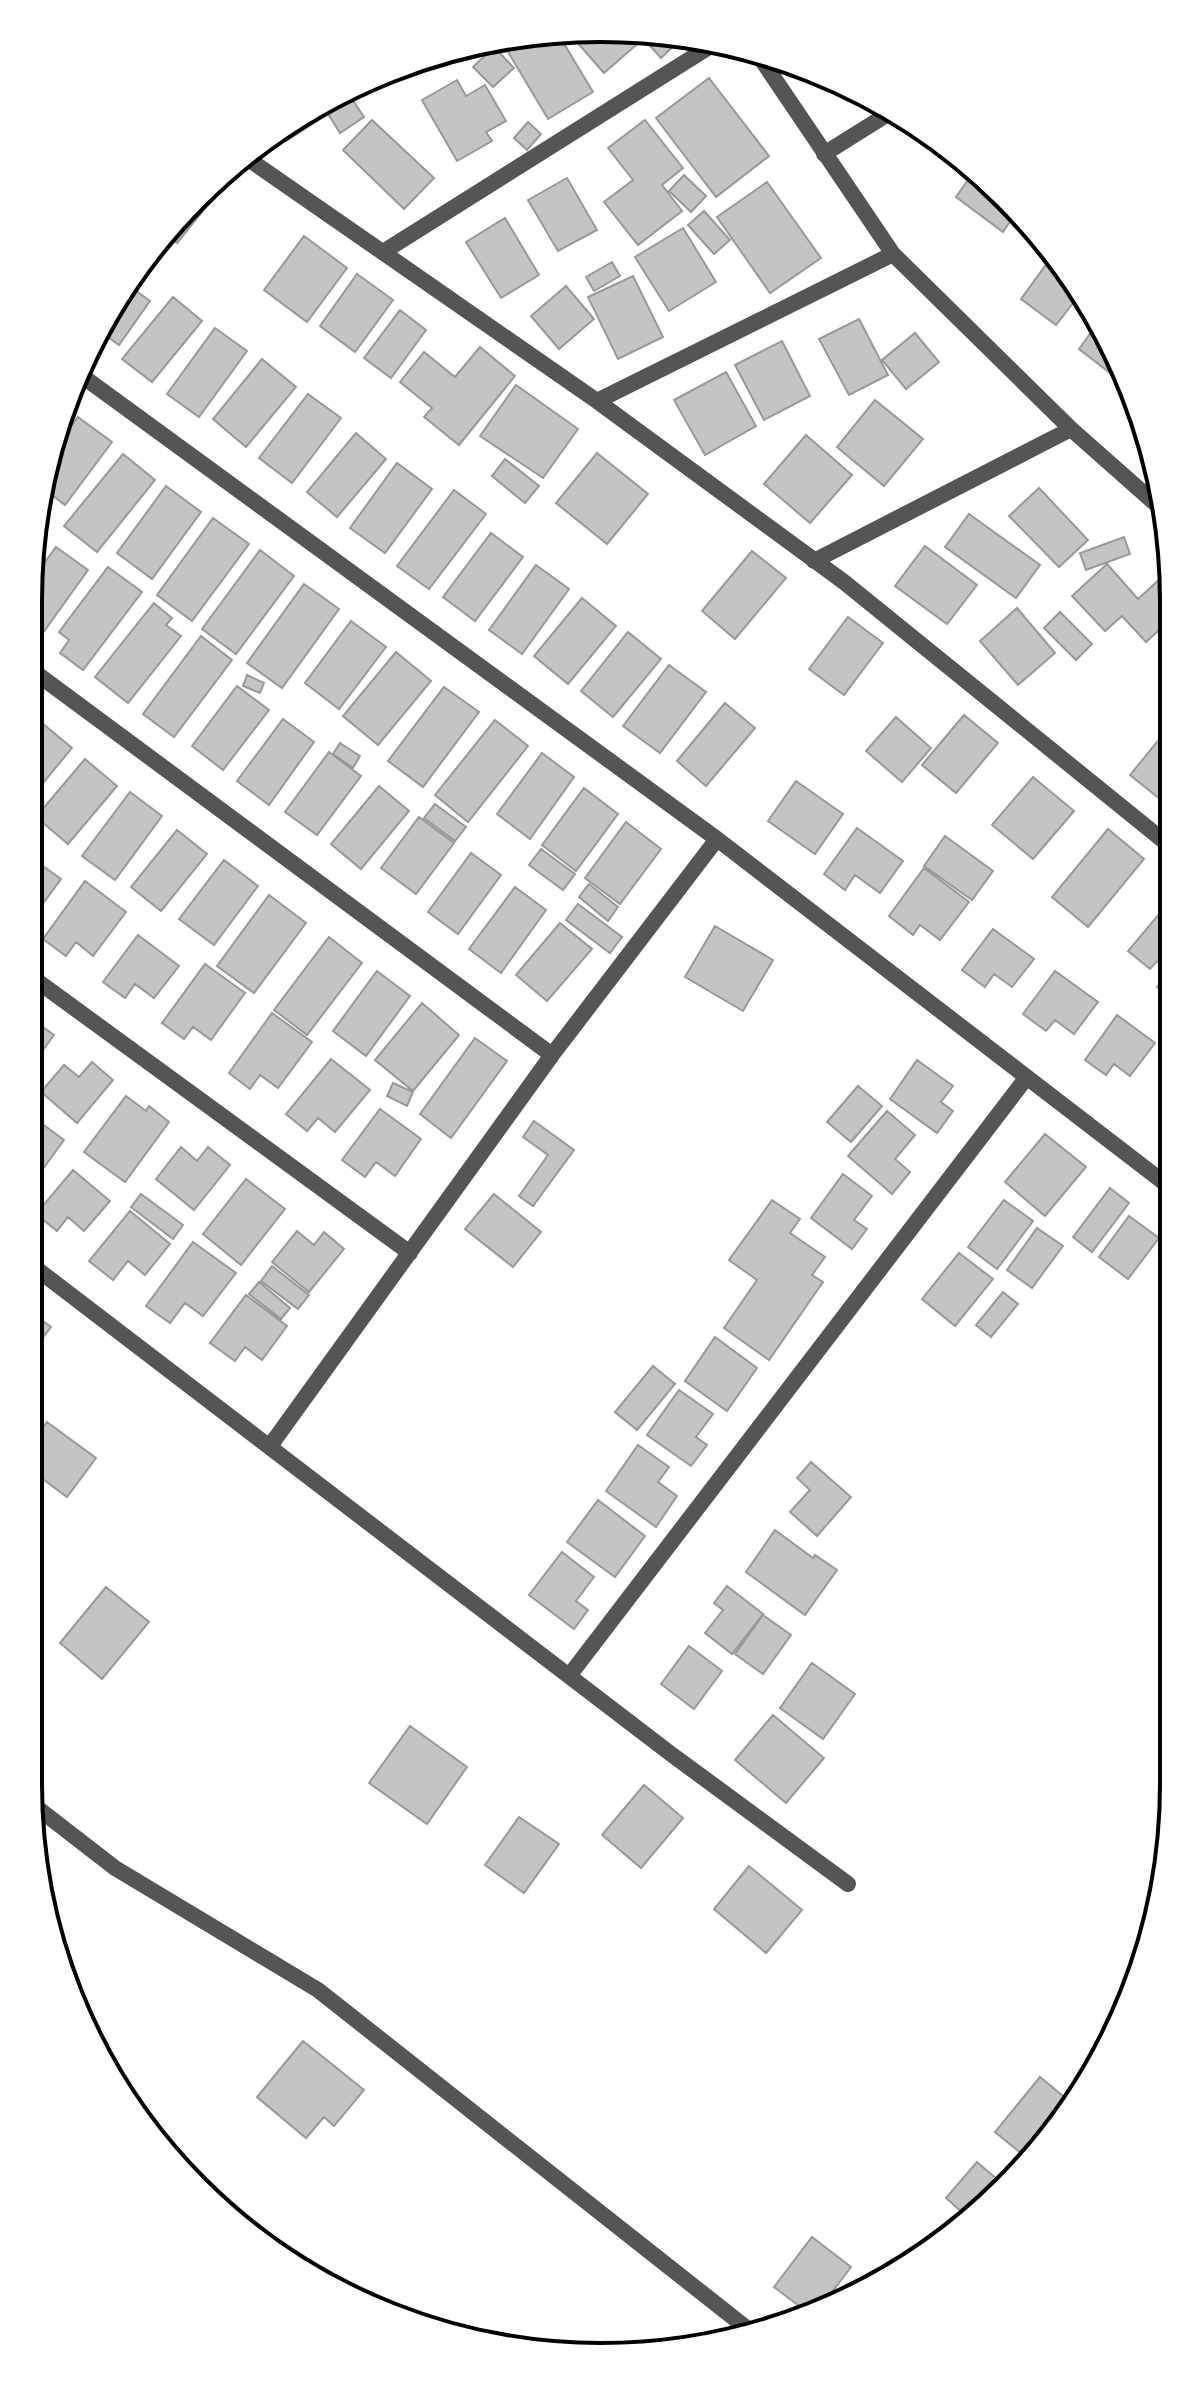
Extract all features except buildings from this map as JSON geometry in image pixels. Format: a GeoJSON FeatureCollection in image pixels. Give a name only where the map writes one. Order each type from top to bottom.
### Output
{"type":"FeatureCollection","features":[{"type":"Feature","properties":{"kind":"street"},"geometry":{"type":"LineString","coordinates":[[383,252],[702,52]]}},
{"type":"Feature","properties":{"kind":"street"},"geometry":{"type":"LineString","coordinates":[[767,67],[893,254],[1071,429],[1150,499]]}},
{"type":"Feature","properties":{"kind":"street"},"geometry":{"type":"LineString","coordinates":[[824,154],[882,118]]}},
{"type":"Feature","properties":{"kind":"street"},"geometry":{"type":"LineString","coordinates":[[254,163],[597,401],[814,561],[1160,838]]}},
{"type":"Feature","properties":{"kind":"street"},"geometry":{"type":"LineString","coordinates":[[597,401],[893,254]]}},
{"type":"Feature","properties":{"kind":"street"},"geometry":{"type":"LineString","coordinates":[[88,380],[717,839],[1160,1180]]}},
{"type":"Feature","properties":{"kind":"street"},"geometry":{"type":"LineString","coordinates":[[814,561],[1071,429]]}},
{"type":"Feature","properties":{"kind":"street"},"geometry":{"type":"LineString","coordinates":[[42,678],[552,1055]]}},
{"type":"Feature","properties":{"kind":"street"},"geometry":{"type":"LineString","coordinates":[[270,1446],[552,1055],[717,839]]}},
{"type":"Feature","properties":{"kind":"street"},"geometry":{"type":"LineString","coordinates":[[42,984],[410,1253]]}},
{"type":"Feature","properties":{"kind":"street"},"geometry":{"type":"LineString","coordinates":[[569,1676],[1027,1077]]}},
{"type":"Feature","properties":{"kind":"street"},"geometry":{"type":"LineString","coordinates":[[42,1273],[671,1754],[848,1884]]}},
{"type":"Feature","properties":{"kind":"street"},"geometry":{"type":"LineString","coordinates":[[43,1812],[115,1868],[318,1990],[742,2325]]}}]}
